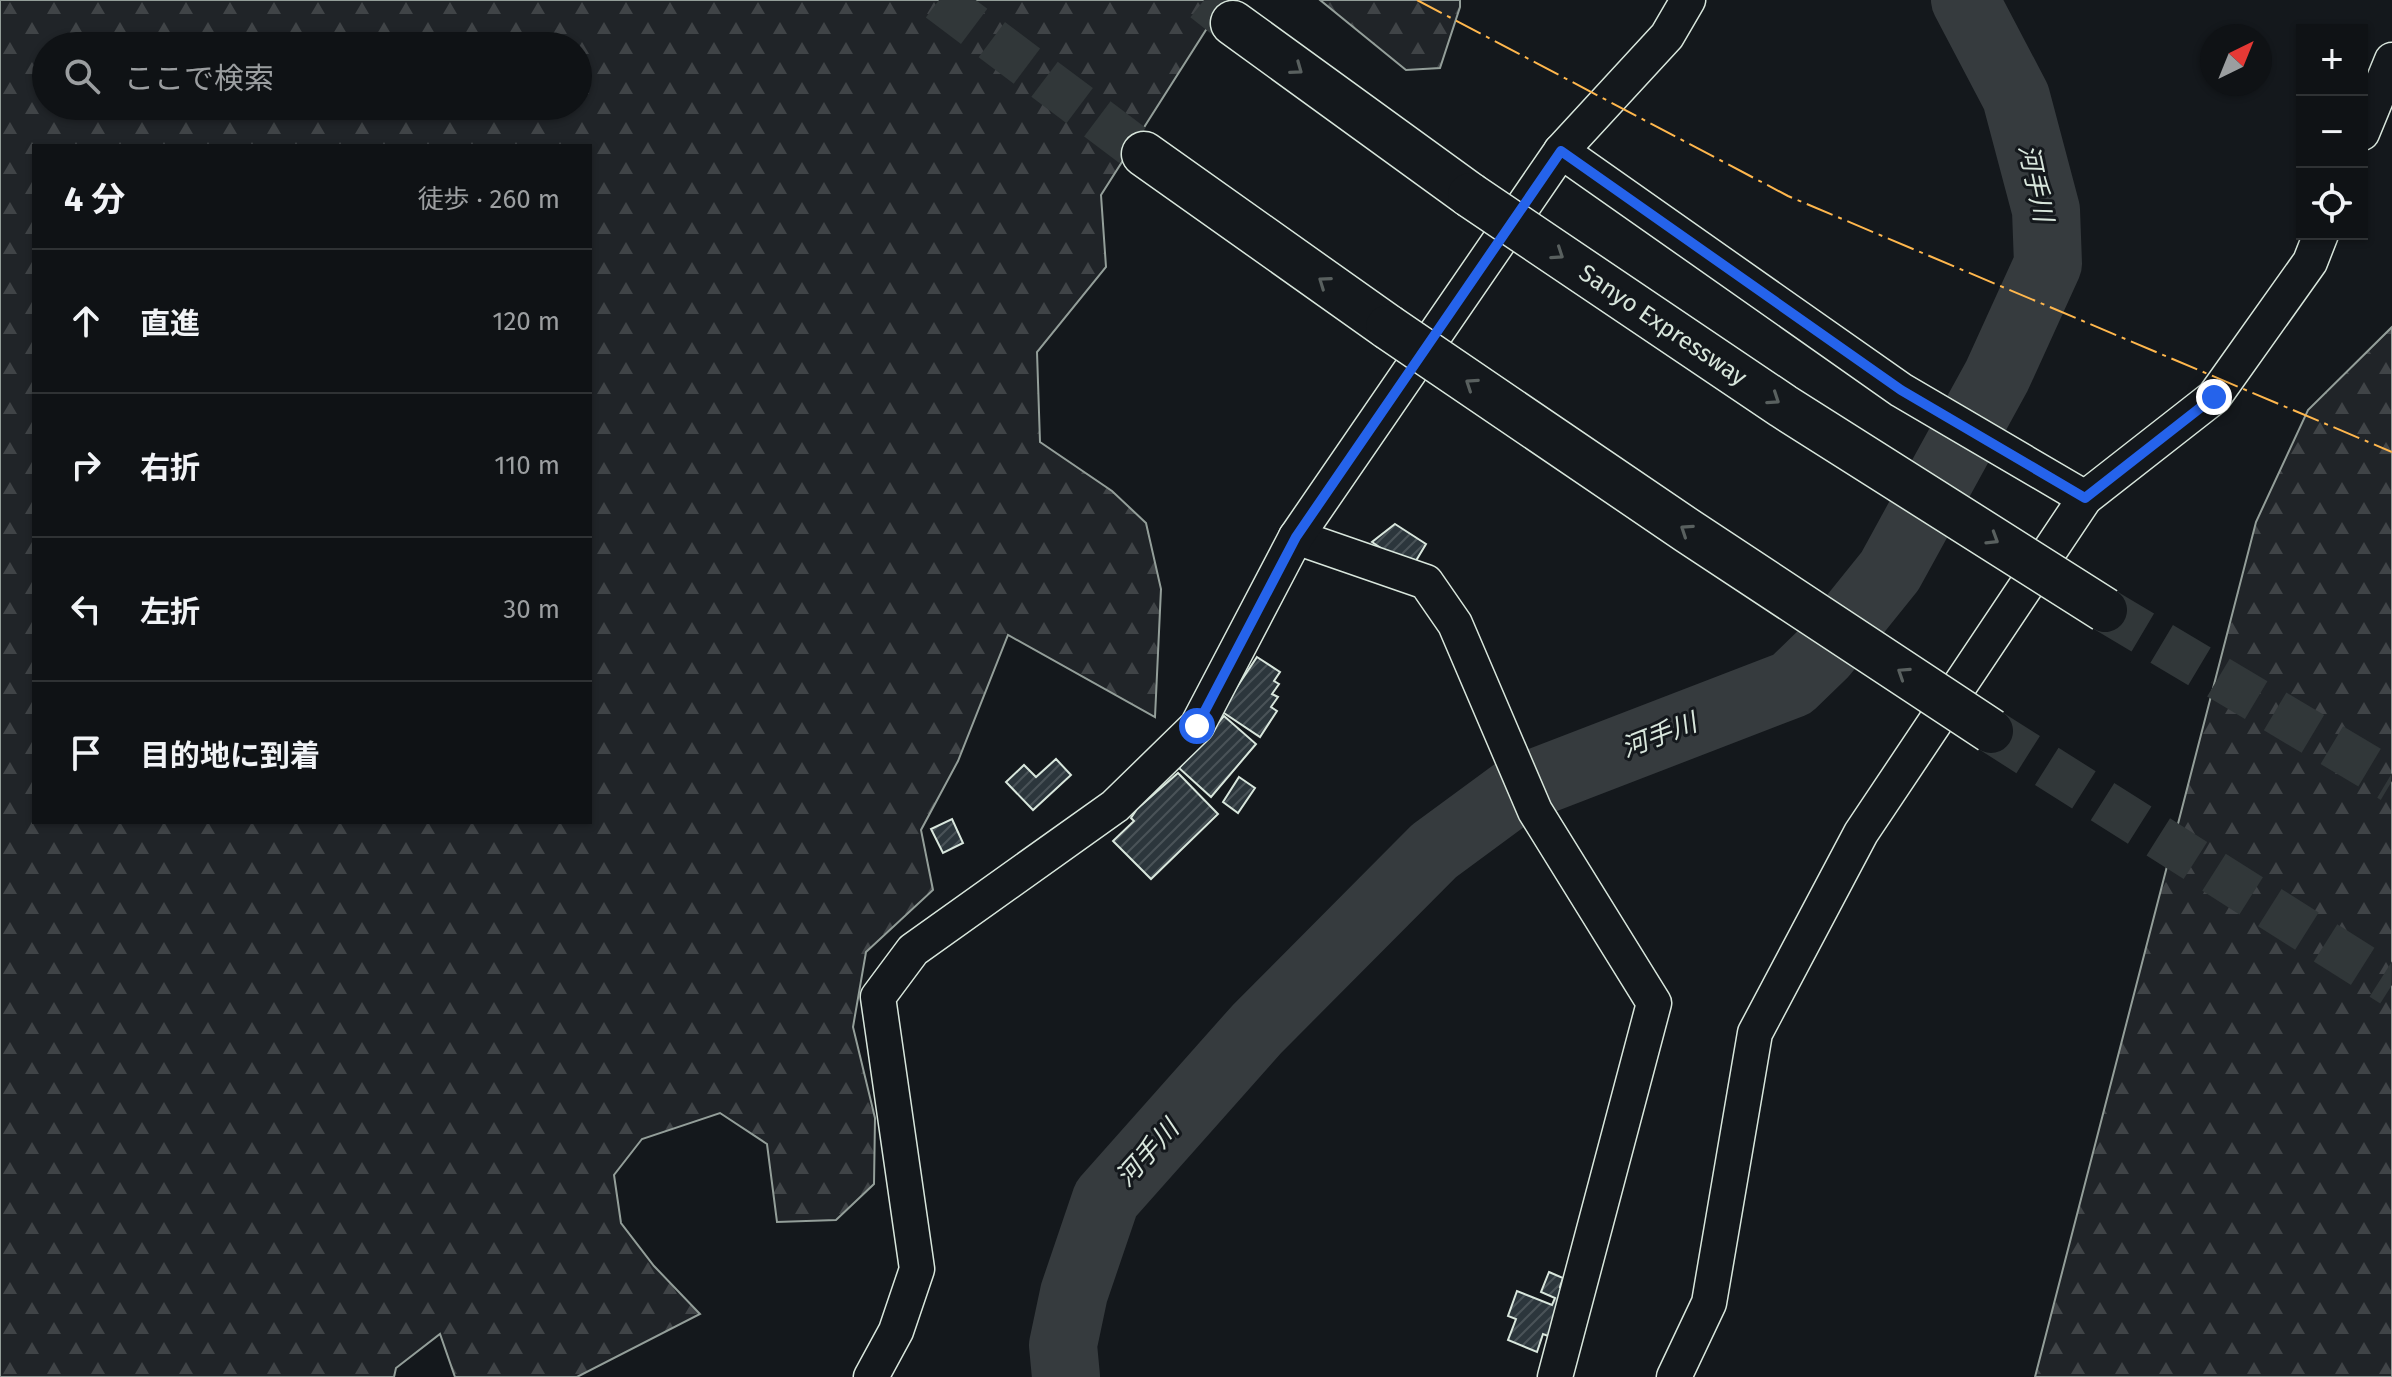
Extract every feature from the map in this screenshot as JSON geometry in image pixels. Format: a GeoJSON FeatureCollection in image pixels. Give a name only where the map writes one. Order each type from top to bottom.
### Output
{"type":"FeatureCollection","features":[{"type":"Feature","properties":{"kind":"highway","name":"Sanyo Expressway"},"geometry":{"type":"LineString","coordinates":[[1233,23],[1470,195],[1783,406],[2105,610]]}},
{"type":"Feature","properties":{"kind":"highway"},"geometry":{"type":"LineString","coordinates":[[1144,154],[1388,327],[1688,531],[1991,731]]}},
{"type":"Feature","properties":{"kind":"street"},"geometry":{"type":"LineString","coordinates":[[871,1377],[896,1331],[917,1269],[878,997],[913,950],[1115,806],[1197,726],[1296,537],[1561,151],[1667,36],[1688,0]]}},
{"type":"Feature","properties":{"kind":"street"},"geometry":{"type":"LineString","coordinates":[[2368,118],[2392,60]]}},
{"type":"Feature","properties":{"kind":"street"},"geometry":{"type":"LineString","coordinates":[[1561,151],[1901,390],[2085,498]]}},
{"type":"Feature","properties":{"kind":"street"},"geometry":{"type":"LineString","coordinates":[[1674,1377],[1709,1303],[1755,1033],[1861,833],[2085,498],[2214,397],[2310,262],[2319,240]]}},
{"type":"Feature","properties":{"kind":"street"},"geometry":{"type":"LineString","coordinates":[[1296,537],[1426,582],[1455,624],[1535,811],[1654,1003],[1555,1377]]}},
{"type":"Feature","properties":{"kind":"green space"},"geometry":{"type":"Polygon","coordinates":[[[0,0],[1225,0],[1101,195],[1106,267],[1037,352],[1040,442],[1112,491],[1146,523],[1161,589],[1155,717],[1008,635],[958,761],[921,830],[933,890],[866,952],[853,1027],[875,1118],[874,1184],[836,1220],[777,1222],[767,1144],[720,1113],[642,1139],[614,1175],[621,1223],[654,1266],[700,1314],[577,1377],[455,1377],[440,1334],[396,1368],[394,1377],[0,1377],[0,0]]]}},
{"type":"Feature","properties":{"kind":"green space"},"geometry":{"type":"Polygon","coordinates":[[[1320,0],[1460,0],[1460,7],[1440,68],[1406,70],[1320,0]]]}},
{"type":"Feature","properties":{"kind":"green space"},"geometry":{"type":"Polygon","coordinates":[[[2392,327],[2392,1377],[2035,1377],[2256,522],[2308,410],[2392,327]]]}},
{"type":"Feature","properties":{"kind":"building"},"geometry":{"type":"Polygon","coordinates":[[[1395,524],[1426,544],[1414,564],[1400,555],[1397,559],[1372,542],[1395,524]]]}},
{"type":"Feature","properties":{"kind":"building"},"geometry":{"type":"Polygon","coordinates":[[[1257,657],[1280,672],[1274,681],[1279,684],[1272,694],[1278,697],[1271,707],[1277,711],[1260,737],[1221,711],[1257,657]]]}},
{"type":"Feature","properties":{"kind":"building"},"geometry":{"type":"Polygon","coordinates":[[[1224,716],[1256,744],[1211,797],[1179,768],[1224,716]]]}},
{"type":"Feature","properties":{"kind":"building"},"geometry":{"type":"Polygon","coordinates":[[[1056,759],[1071,775],[1033,810],[1006,782],[1024,765],[1036,777],[1056,759]]]}},
{"type":"Feature","properties":{"kind":"building"},"geometry":{"type":"Polygon","coordinates":[[[1178,773],[1218,814],[1151,879],[1113,841],[1134,821],[1131,818],[1137,809],[1178,773]]]}},
{"type":"Feature","properties":{"kind":"building"},"geometry":{"type":"Polygon","coordinates":[[[1239,777],[1255,788],[1238,813],[1223,802],[1239,777]]]}},
{"type":"Feature","properties":{"kind":"building"},"geometry":{"type":"Polygon","coordinates":[[[952,819],[963,843],[943,853],[931,829],[952,819]]]}},
{"type":"Feature","properties":{"kind":"building"},"geometry":{"type":"Polygon","coordinates":[[[1549,1272],[1563,1278],[1560,1287],[1566,1289],[1548,1336],[1543,1334],[1537,1352],[1508,1340],[1516,1319],[1508,1316],[1517,1291],[1552,1305],[1555,1298],[1541,1292],[1549,1272]]]}},
{"type":"Feature","properties":{"kind":"waterway","name":"河手川"},"geometry":{"type":"LineString","coordinates":[[1066,1377],[1063,1345],[1074,1293],[1106,1199],[1257,1029],[1434,851],[1517,790],[1792,684],[1824,653],[1890,571],[1997,376],[2048,264],[2046,210],[2016,97],[1965,0]]}},
{"type":"Feature","properties":{"kind":"tunnel"},"geometry":{"type":"LineString","coordinates":[[939,0],[1144,154]]}},
{"type":"Feature","properties":{"kind":"tunnel"},"geometry":{"type":"LineString","coordinates":[[1204,0],[1233,23]]}},
{"type":"Feature","properties":{"kind":"tunnel"},"geometry":{"type":"LineString","coordinates":[[2105,610],[2392,781]]}},
{"type":"Feature","properties":{"kind":"tunnel"},"geometry":{"type":"LineString","coordinates":[[1991,731],[2392,985]]}},
{"type":"Feature","properties":{"kind":"power"},"geometry":{"type":"LineString","coordinates":[[1417,0],[1788,196],[2392,452]]}},
{"type":"Feature","properties":{"kind":"route"},"geometry":{"type":"LineString","coordinates":[[1197,726],[1296,537],[1561,151],[1901,390],[2085,498],[2214,397]]}}]}
